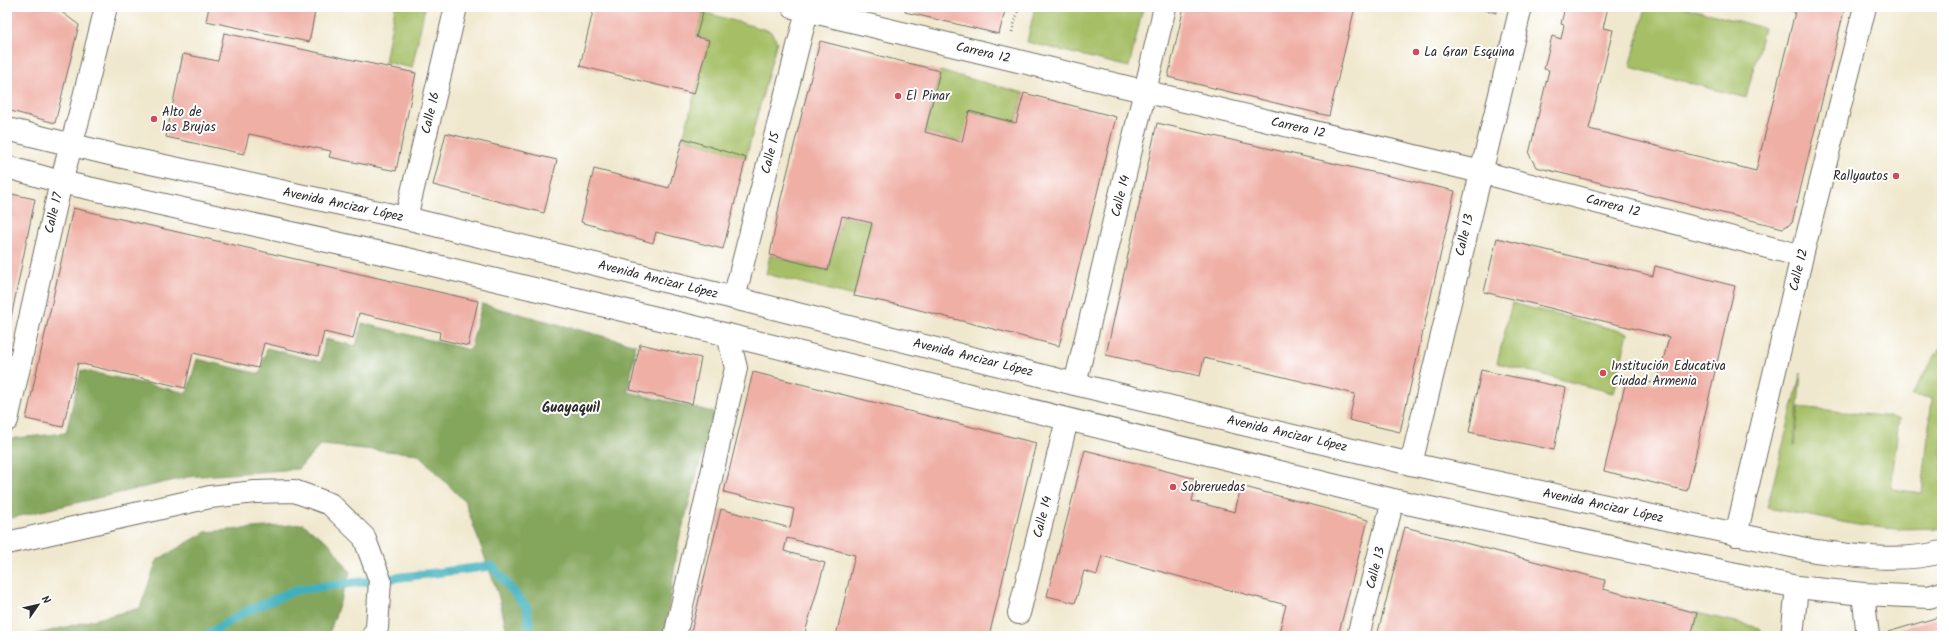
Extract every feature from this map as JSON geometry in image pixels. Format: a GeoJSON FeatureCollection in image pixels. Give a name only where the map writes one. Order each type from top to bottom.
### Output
{"type":"FeatureCollection","features":[{"type":"Feature","properties":{"kind":"main road","name":"Calle 17"},"geometry":{"type":"LineString","coordinates":[[7,420],[61,182],[84,100],[106,7]]}},
{"type":"Feature","properties":{"kind":"main road","name":"Calle 16"},"geometry":{"type":"LineString","coordinates":[[406,218],[456,7]]}},
{"type":"Feature","properties":{"kind":"main road","name":"Calle 14"},"geometry":{"type":"LineString","coordinates":[[1075,384],[1146,92],[1165,7]]}},
{"type":"Feature","properties":{"kind":"main road","name":"Calle 13"},"geometry":{"type":"LineString","coordinates":[[1411,464],[1521,7]]}},
{"type":"Feature","properties":{"kind":"main road","name":"Calle 12"},"geometry":{"type":"LineString","coordinates":[[1736,535],[1802,256],[1865,7]]}},
{"type":"Feature","properties":{"kind":"main road","name":"Carrera 12"},"geometry":{"type":"LineString","coordinates":[[803,8],[1481,172],[1802,256]]}},
{"type":"Feature","properties":{"kind":"main road","name":"Calle 15"},"geometry":{"type":"LineString","coordinates":[[734,298],[803,8]]}},
{"type":"Feature","properties":{"kind":"main road","name":"Avenida Ancizar López"},"geometry":{"type":"LineString","coordinates":[[7,129],[72,145],[406,218],[734,298],[1075,384],[1411,464],[1815,551],[1868,558],[1921,558],[1942,552]]}},
{"type":"Feature","properties":{"kind":"main road"},"geometry":{"type":"LineString","coordinates":[[7,167],[61,182],[395,256],[728,335],[1393,500],[1797,587],[1863,594],[1929,597],[1942,594]]}},
{"type":"Feature","properties":{"kind":"main road"},"geometry":{"type":"LineString","coordinates":[[675,636],[736,368],[728,335]]}},
{"type":"Feature","properties":{"kind":"main road","name":"Calle 14"},"geometry":{"type":"LineString","coordinates":[[1019,613],[1067,420]]}},
{"type":"Feature","properties":{"kind":"main road"},"geometry":{"type":"LineString","coordinates":[[7,543],[210,497],[255,492],[294,492],[330,504],[364,537],[380,580],[378,628],[373,636]]}},
{"type":"Feature","properties":{"kind":"main road","name":"Calle 13"},"geometry":{"type":"LineString","coordinates":[[1358,636],[1393,500]]}},
{"type":"Feature","properties":{"kind":"main road"},"geometry":{"type":"LineString","coordinates":[[1792,636],[1797,587]]}},
{"type":"Feature","properties":{"kind":"main road"},"geometry":{"type":"LineString","coordinates":[[1863,594],[1868,636]]}},
{"type":"Feature","properties":{"kind":"green space"},"geometry":{"type":"Polygon","coordinates":[[[395,7],[425,7],[412,68],[385,62],[395,7]]]}},
{"type":"Feature","properties":{"kind":"green space"},"geometry":{"type":"Polygon","coordinates":[[[1035,7],[1143,8],[1129,67],[1027,42],[1035,7]]]}},
{"type":"Feature","properties":{"kind":"green space"},"geometry":{"type":"Polygon","coordinates":[[[1646,7],[1684,7],[1764,28],[1746,98],[1630,67],[1646,7]]]}},
{"type":"Feature","properties":{"kind":"green space"},"geometry":{"type":"Polygon","coordinates":[[[703,12],[770,31],[777,41],[746,158],[683,138],[709,40],[696,37],[703,12]]]}},
{"type":"Feature","properties":{"kind":"green space"},"geometry":{"type":"Polygon","coordinates":[[[940,71],[1024,93],[1016,123],[970,111],[962,142],[925,132],[940,71]]]}},
{"type":"Feature","properties":{"kind":"green space"},"geometry":{"type":"Polygon","coordinates":[[[842,216],[872,223],[854,296],[766,274],[770,255],[828,270],[842,216]]]}},
{"type":"Feature","properties":{"kind":"green space"},"geometry":{"type":"Polygon","coordinates":[[[1512,303],[1628,333],[1613,393],[1497,363],[1512,303]]]}},
{"type":"Feature","properties":{"kind":"green space"},"geometry":{"type":"Polygon","coordinates":[[[482,304],[636,345],[628,392],[714,412],[679,540],[664,636],[508,636],[498,594],[465,502],[418,454],[321,445],[298,469],[188,477],[7,519],[7,439],[66,433],[81,370],[187,393],[197,359],[260,374],[267,348],[321,362],[325,339],[356,346],[362,323],[470,350],[482,304]]]}},
{"type":"Feature","properties":{"kind":"green space"},"geometry":{"type":"Polygon","coordinates":[[[1942,345],[1942,528],[1898,529],[1863,526],[1767,508],[1801,373],[1794,446],[1799,407],[1899,418],[1891,489],[1922,493],[1932,398],[1911,395],[1942,345]]]}},
{"type":"Feature","properties":{"kind":"green space"},"geometry":{"type":"Polygon","coordinates":[[[303,524],[329,543],[350,572],[330,631],[326,636],[30,636],[140,608],[157,560],[206,532],[303,524]]]}},
{"type":"Feature","properties":{"kind":"green space"},"geometry":{"type":"Polygon","coordinates":[[[1697,613],[1760,628],[1764,636],[1691,636],[1697,613]]]}},
{"type":"Feature","properties":{"kind":"building"},"geometry":{"type":"Polygon","coordinates":[[[7,7],[55,7],[79,25],[55,123],[7,110],[7,7]]]}},
{"type":"Feature","properties":{"kind":"building"},"geometry":{"type":"Polygon","coordinates":[[[209,7],[316,7],[309,42],[206,21],[209,7]]]}},
{"type":"Feature","properties":{"kind":"building"},"geometry":{"type":"Polygon","coordinates":[[[594,7],[682,7],[703,12],[696,37],[709,40],[694,94],[580,66],[594,7]]]}},
{"type":"Feature","properties":{"kind":"building"},"geometry":{"type":"Polygon","coordinates":[[[906,7],[1006,7],[999,34],[905,12],[906,7]]]}},
{"type":"Feature","properties":{"kind":"building"},"geometry":{"type":"Polygon","coordinates":[[[1184,7],[1355,7],[1329,116],[1168,77],[1184,7]]]}},
{"type":"Feature","properties":{"kind":"building"},"geometry":{"type":"Polygon","coordinates":[[[1475,7],[1497,7],[1496,13],[1475,7]]]}},
{"type":"Feature","properties":{"kind":"building"},"geometry":{"type":"Polygon","coordinates":[[[1565,7],[1608,7],[1603,28],[1613,30],[1589,129],[1756,171],[1795,12],[1777,7],[1845,7],[1792,223],[1783,228],[1536,167],[1529,154],[1549,70],[1544,69],[1552,36],[1561,39],[1564,25],[1561,24],[1565,7]]]}},
{"type":"Feature","properties":{"kind":"building"},"geometry":{"type":"Polygon","coordinates":[[[224,33],[416,73],[396,171],[329,157],[331,151],[249,134],[244,154],[166,137],[183,54],[218,61],[224,33]]]}},
{"type":"Feature","properties":{"kind":"building"},"geometry":{"type":"Polygon","coordinates":[[[820,41],[940,71],[925,132],[962,142],[969,111],[1016,123],[1024,93],[1116,117],[1059,346],[900,305],[854,296],[872,223],[842,216],[828,270],[770,255],[780,202],[820,41]]]}},
{"type":"Feature","properties":{"kind":"building"},"geometry":{"type":"Polygon","coordinates":[[[1157,123],[1455,191],[1400,432],[1349,420],[1355,394],[1204,358],[1200,376],[1106,355],[1157,123]]]}},
{"type":"Feature","properties":{"kind":"building"},"geometry":{"type":"Polygon","coordinates":[[[446,133],[557,160],[544,213],[433,185],[446,133]]]}},
{"type":"Feature","properties":{"kind":"building"},"geometry":{"type":"Polygon","coordinates":[[[683,138],[746,158],[723,249],[656,232],[653,243],[581,222],[594,169],[669,188],[683,138]]]}},
{"type":"Feature","properties":{"kind":"building"},"geometry":{"type":"Polygon","coordinates":[[[7,193],[35,199],[8,333],[7,333],[7,193]]]}},
{"type":"Feature","properties":{"kind":"building"},"geometry":{"type":"Polygon","coordinates":[[[73,208],[478,301],[468,346],[439,339],[440,332],[359,313],[353,339],[324,332],[318,356],[264,343],[258,368],[193,353],[185,388],[78,363],[63,427],[26,419],[73,208]]]}},
{"type":"Feature","properties":{"kind":"building"},"geometry":{"type":"Polygon","coordinates":[[[1497,238],[1653,276],[1655,266],[1735,286],[1687,491],[1604,471],[1627,377],[1657,384],[1669,337],[1484,292],[1497,238]]]}},
{"type":"Feature","properties":{"kind":"building"},"geometry":{"type":"Polygon","coordinates":[[[640,344],[701,358],[692,404],[630,390],[640,344]]]}},
{"type":"Feature","properties":{"kind":"building"},"geometry":{"type":"Polygon","coordinates":[[[1481,370],[1566,388],[1554,450],[1469,432],[1481,370]]]}},
{"type":"Feature","properties":{"kind":"building"},"geometry":{"type":"Polygon","coordinates":[[[753,372],[1036,443],[989,636],[836,636],[855,555],[787,538],[784,551],[825,563],[804,636],[690,636],[721,509],[790,528],[794,509],[724,492],[753,372]]]}},
{"type":"Feature","properties":{"kind":"building"},"geometry":{"type":"Polygon","coordinates":[[[1085,450],[1197,479],[1192,501],[1235,512],[1241,486],[1368,520],[1338,636],[1278,636],[1286,605],[1102,556],[1097,575],[1084,571],[1075,603],[1047,596],[1085,450]]]}},
{"type":"Feature","properties":{"kind":"building"},"geometry":{"type":"Polygon","coordinates":[[[1405,527],[1605,580],[1603,589],[1697,613],[1691,636],[1377,636],[1405,527]]]}},
{"type":"Feature","properties":{"kind":"building"},"geometry":{"type":"Polygon","coordinates":[[[1942,616],[1942,636],[1889,636],[1888,632],[1942,616]]]}},
{"type":"Feature","properties":{"kind":"waterway"},"geometry":{"type":"LineString","coordinates":[[205,636],[245,612],[296,590],[492,566],[527,608],[531,636]]}},
{"type":"Feature","properties":{"kind":"place","name":"La Gran Esquina"},"geometry":{"type":"Point","coordinates":[1416,52]}},
{"type":"Feature","properties":{"kind":"place","name":"El Pinar"},"geometry":{"type":"Point","coordinates":[898,96]}},
{"type":"Feature","properties":{"kind":"place","name":"Alto de las Brujas"},"geometry":{"type":"Point","coordinates":[154,119]}},
{"type":"Feature","properties":{"kind":"place","name":"Rallyautos"},"geometry":{"type":"Point","coordinates":[1896,176]}},
{"type":"Feature","properties":{"kind":"place","name":"Institución Educativa Ciudad Armenia"},"geometry":{"type":"Point","coordinates":[1603,373]}},
{"type":"Feature","properties":{"kind":"place","name":"Sobreruedas"},"geometry":{"type":"Point","coordinates":[1173,487]}},
{"type":"Feature","properties":{"kind":"district","name":"Guayaquil"},"geometry":{"type":"Point","coordinates":[571,408]}}]}
